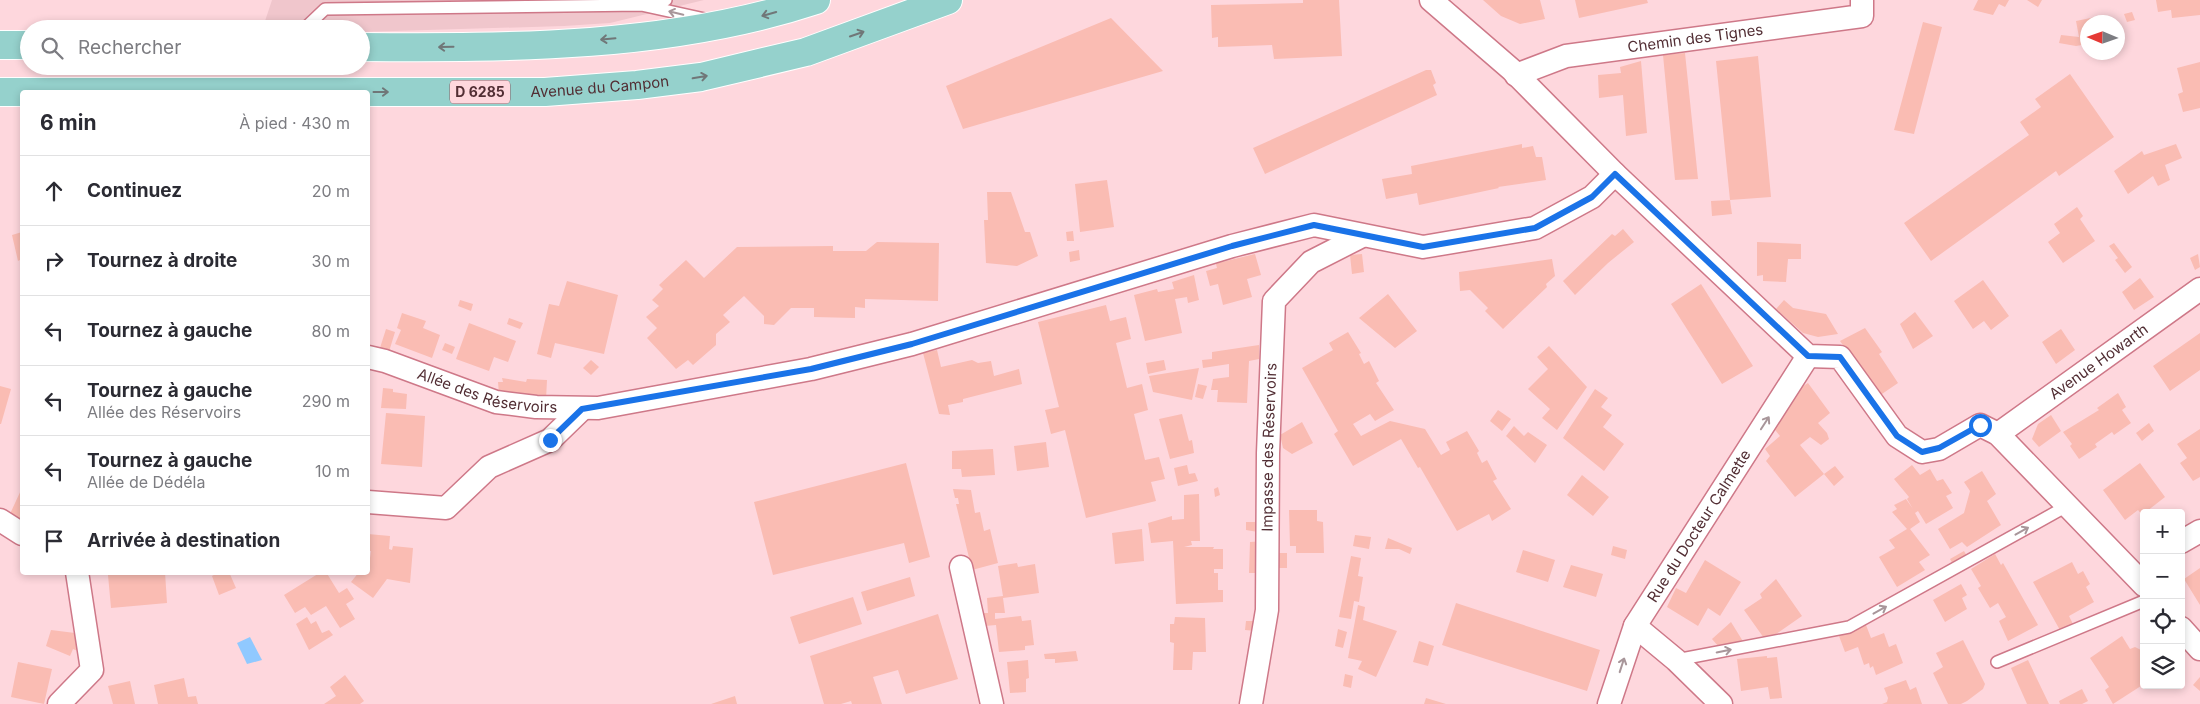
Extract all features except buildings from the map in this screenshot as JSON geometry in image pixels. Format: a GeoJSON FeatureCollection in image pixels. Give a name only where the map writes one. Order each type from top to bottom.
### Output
{"type":"FeatureCollection","features":[{"type":"Feature","properties":{"kind":"main road"},"geometry":{"type":"LineString","coordinates":[[370,47],[450,48],[594,40],[724,24],[753,18],[816,0]]}},
{"type":"Feature","properties":{"kind":"main road","name":"Avenue du Campon"},"geometry":{"type":"LineString","coordinates":[[370,92],[536,92],[637,85],[701,77],[806,52],[948,0]]}},
{"type":"Feature","properties":{"kind":"main road"},"geometry":{"type":"LineString","coordinates":[[0,45],[20,45]]}},
{"type":"Feature","properties":{"kind":"main road","name":"Avenue du Campon"},"geometry":{"type":"LineString","coordinates":[[0,92],[20,92]]}},
{"type":"Feature","properties":{"kind":"street"},"geometry":{"type":"LineString","coordinates":[[1431,0],[1516,74],[1615,174],[1808,356],[1840,357],[1897,436],[1922,452],[1939,448],[1980,425],[1998,434],[2067,506],[2140,574]]}},
{"type":"Feature","properties":{"kind":"street","name":"Chemin des Tignes"},"geometry":{"type":"LineString","coordinates":[[1516,74],[1566,56],[1862,16],[1862,0]]}},
{"type":"Feature","properties":{"kind":"street","name":"Allée des Réservoirs"},"geometry":{"type":"LineString","coordinates":[[370,357],[385,361],[496,402],[536,407],[582,409],[811,369],[903,346],[1232,246],[1314,225],[1423,247],[1535,228],[1592,197],[1615,174]]}},
{"type":"Feature","properties":{"kind":"street","name":"Impasse des Réservoirs"},"geometry":{"type":"LineString","coordinates":[[1251,704],[1267,610],[1268,453],[1274,301],[1311,262],[1362,236]]}},
{"type":"Feature","properties":{"kind":"street","name":"Avenue Howarth"},"geometry":{"type":"LineString","coordinates":[[1998,434],[2200,290]]}},
{"type":"Feature","properties":{"kind":"street","name":"Rue du Docteur Calmette"},"geometry":{"type":"LineString","coordinates":[[1609,704],[1635,626],[1808,356]]}},
{"type":"Feature","properties":{"kind":"street"},"geometry":{"type":"LineString","coordinates":[[370,502],[446,508],[489,467],[550,440],[582,409]]}},
{"type":"Feature","properties":{"kind":"street"},"geometry":{"type":"LineString","coordinates":[[0,520],[20,533]]}},
{"type":"Feature","properties":{"kind":"street"},"geometry":{"type":"LineString","coordinates":[[2185,540],[2200,531]]}},
{"type":"Feature","properties":{"kind":"street"},"geometry":{"type":"LineString","coordinates":[[961,567],[992,704]]}},
{"type":"Feature","properties":{"kind":"street"},"geometry":{"type":"LineString","coordinates":[[59,704],[92,670],[77,575]]}},
{"type":"Feature","properties":{"kind":"street"},"geometry":{"type":"LineString","coordinates":[[1635,626],[1676,660],[1721,704]]}},
{"type":"Feature","properties":{"kind":"street"},"geometry":{"type":"LineString","coordinates":[[2185,632],[2200,649]]}},
{"type":"Feature","properties":{"kind":"lane"},"geometry":{"type":"LineString","coordinates":[[310,20],[322,4],[640,2],[666,0]]}},
{"type":"Feature","properties":{"kind":"lane"},"geometry":{"type":"LineString","coordinates":[[640,2],[724,24]]}},
{"type":"Feature","properties":{"kind":"lane"},"geometry":{"type":"LineString","coordinates":[[1676,660],[1849,627],[2067,506]]}},
{"type":"Feature","properties":{"kind":"lane"},"geometry":{"type":"LineString","coordinates":[[1997,662],[2140,603]]}},
{"type":"Feature","properties":{"kind":"shaded area"},"geometry":{"type":"Polygon","coordinates":[[[272,0],[704,0],[610,23],[564,26],[370,32],[370,20],[265,20],[272,0]]]}},
{"type":"Feature","properties":{"kind":"water"},"geometry":{"type":"Polygon","coordinates":[[[250,637],[262,660],[247,664],[237,643],[250,637]]]}},
{"type":"Feature","properties":{"kind":"route"},"geometry":{"type":"LineString","coordinates":[[550,440],[582,409],[598,408],[811,369],[912,344],[1232,246],[1314,225],[1423,247],[1535,228],[1592,197],[1615,174],[1808,356],[1840,357],[1897,436],[1922,452],[1939,448],[1980,425]]}}]}
